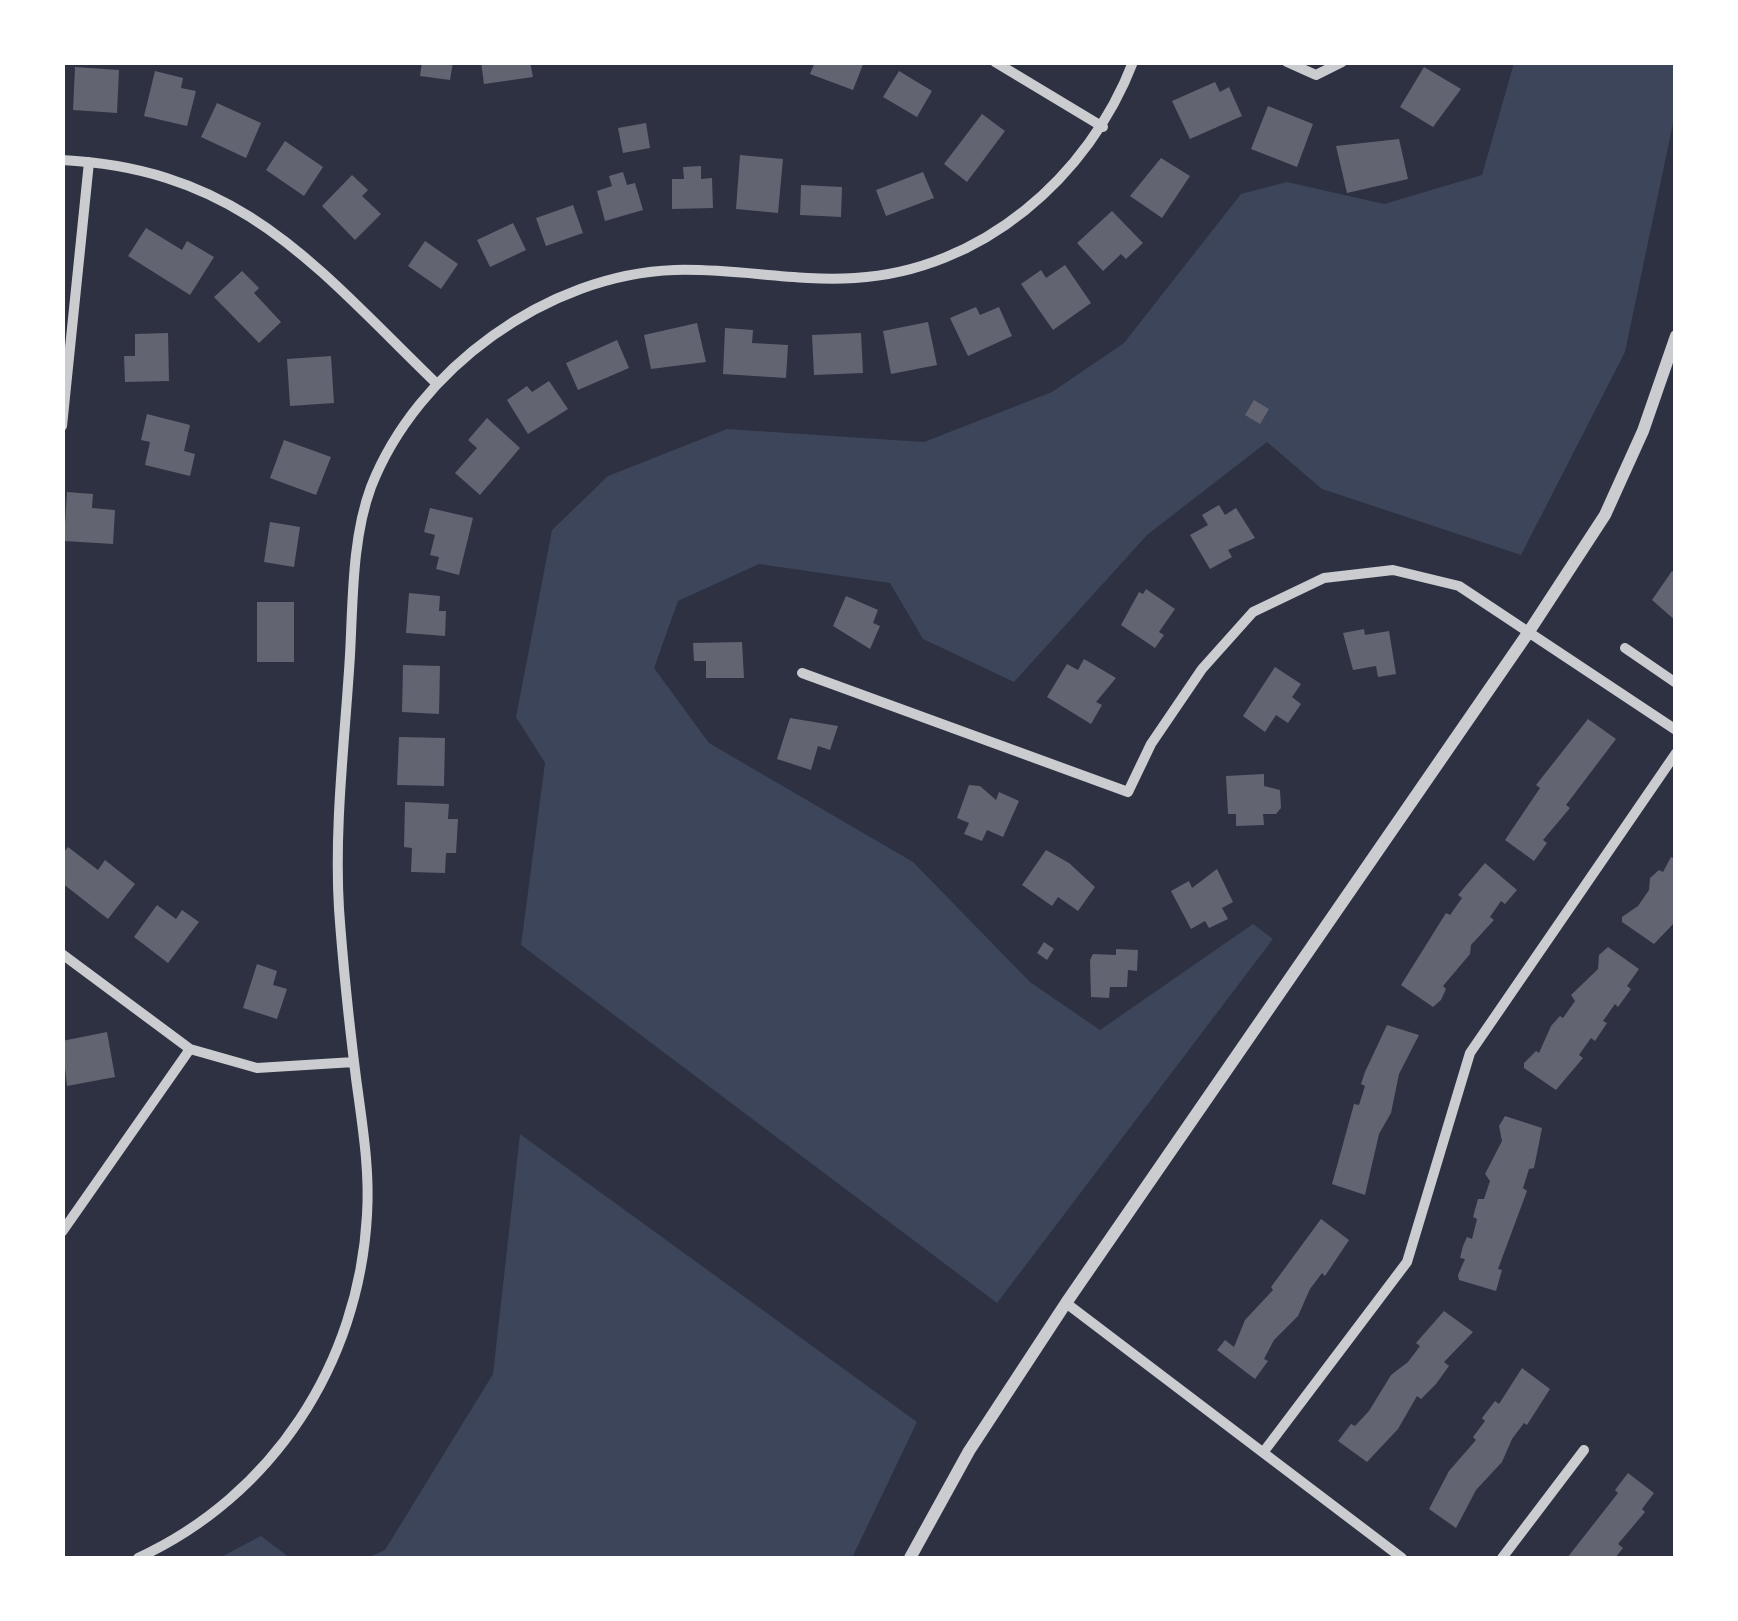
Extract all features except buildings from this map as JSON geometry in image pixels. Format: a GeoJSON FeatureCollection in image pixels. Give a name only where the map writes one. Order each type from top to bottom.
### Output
{"type":"FeatureCollection","features":[{"type":"Feature","properties":{"kind":"street"},"geometry":{"type":"LineString","coordinates":[[995,62],[1103,127]]}},
{"type":"Feature","properties":{"kind":"street"},"geometry":{"type":"LineString","coordinates":[[138,1558],[192,1528],[259,1472],[292,1434],[325,1381],[361,1275],[368,1212],[339,870],[360,530],[371,488],[389,452],[436,383],[470,352],[524,318],[579,291],[672,270],[856,278],[930,263],[963,250],[1032,206],[1103,127],[1132,62]]}},
{"type":"Feature","properties":{"kind":"street"},"geometry":{"type":"LineString","coordinates":[[1287,62],[1316,75],[1342,62]]}},
{"type":"Feature","properties":{"kind":"street"},"geometry":{"type":"LineString","coordinates":[[62,160],[146,170],[199,187],[250,213],[296,247],[436,383]]}},
{"type":"Feature","properties":{"kind":"street"},"geometry":{"type":"LineString","coordinates":[[62,426],[88,162]]}},
{"type":"Feature","properties":{"kind":"street"},"geometry":{"type":"LineString","coordinates":[[910,1558],[969,1450],[1066,1303],[1528,633],[1604,515],[1643,431],[1676,336]]}},
{"type":"Feature","properties":{"kind":"street"},"geometry":{"type":"LineString","coordinates":[[802,672],[1128,792],[1150,744],[1202,669],[1253,612],[1324,578],[1393,570],[1458,586],[1676,730]]}},
{"type":"Feature","properties":{"kind":"street"},"geometry":{"type":"LineString","coordinates":[[1624,648],[1676,683]]}},
{"type":"Feature","properties":{"kind":"street"},"geometry":{"type":"LineString","coordinates":[[1265,1450],[1406,1262],[1470,1053],[1676,753]]}},
{"type":"Feature","properties":{"kind":"street"},"geometry":{"type":"LineString","coordinates":[[62,954],[190,1049],[257,1068],[354,1062]]}},
{"type":"Feature","properties":{"kind":"street"},"geometry":{"type":"LineString","coordinates":[[62,1232],[190,1049]]}},
{"type":"Feature","properties":{"kind":"street"},"geometry":{"type":"LineString","coordinates":[[1066,1303],[1265,1450],[1402,1558]]}},
{"type":"Feature","properties":{"kind":"street"},"geometry":{"type":"LineString","coordinates":[[1502,1558],[1584,1450]]}},
{"type":"Feature","properties":{"kind":"shaded area"},"geometry":{"type":"Polygon","coordinates":[[[1514,63],[1675,63],[1675,114],[1625,352],[1521,555],[1322,489],[1267,442],[1147,535],[1014,682],[923,639],[890,583],[759,564],[678,601],[654,668],[709,743],[913,862],[1030,982],[1100,1030],[1253,924],[1273,939],[997,1303],[521,945],[545,763],[516,717],[552,530],[608,476],[727,429],[924,442],[1052,392],[1124,343],[1241,194],[1287,182],[1384,204],[1482,175],[1514,63]]]}},
{"type":"Feature","properties":{"kind":"shaded area"},"geometry":{"type":"Polygon","coordinates":[[[520,1134],[917,1422],[852,1558],[367,1558],[385,1550],[493,1374],[520,1134]]]}},
{"type":"Feature","properties":{"kind":"shaded area"},"geometry":{"type":"Polygon","coordinates":[[[261,1536],[290,1558],[219,1558],[261,1536]]]}}]}
